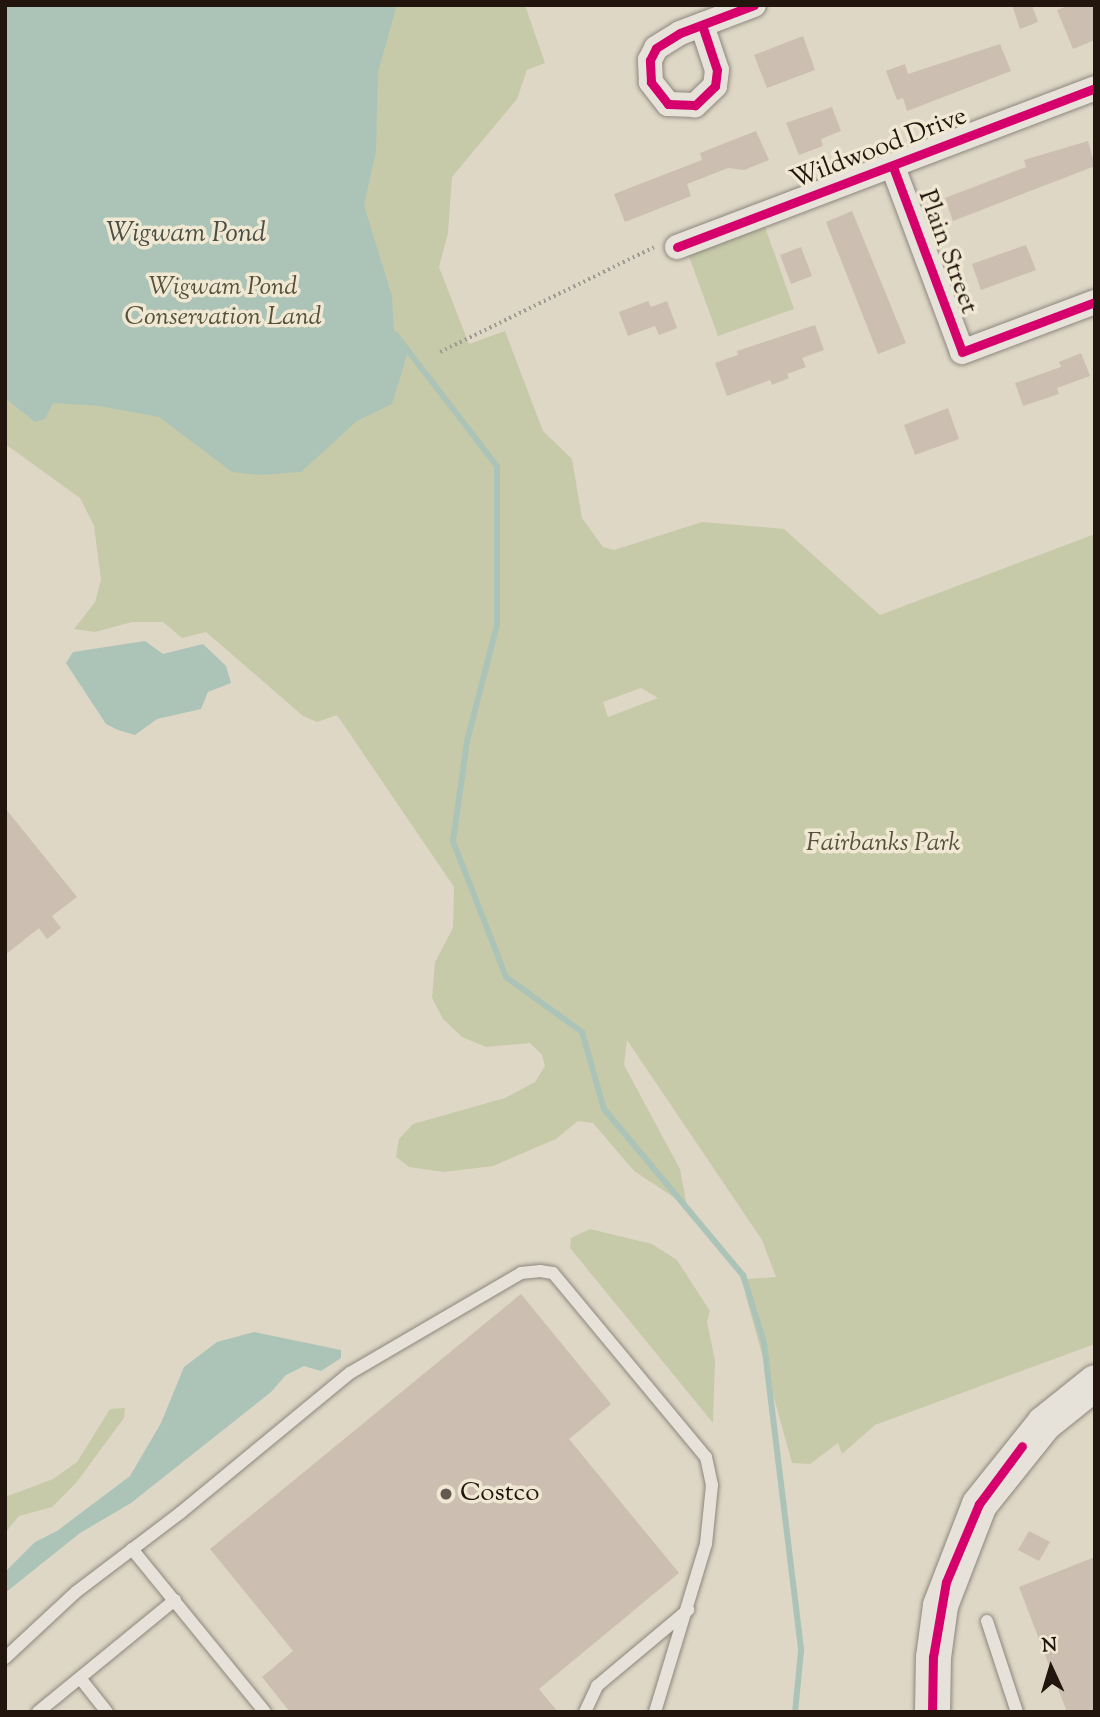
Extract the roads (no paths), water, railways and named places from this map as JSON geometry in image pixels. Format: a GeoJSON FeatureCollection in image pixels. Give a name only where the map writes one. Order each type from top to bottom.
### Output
{"type":"FeatureCollection","features":[{"type":"Feature","properties":{"kind":"main road"},"geometry":{"type":"LineString","coordinates":[[932,1712],[933,1657],[940,1605],[979,1504],[1044,1423],[1095,1382]]}},
{"type":"Feature","properties":{"kind":"street"},"geometry":{"type":"LineString","coordinates":[[702,25],[717,75],[705,100],[689,107],[668,104],[654,91],[649,68],[652,54],[662,43],[702,25],[754,5]]}},
{"type":"Feature","properties":{"kind":"street","name":"Wildwood Drive"},"geometry":{"type":"LineString","coordinates":[[677,247],[1095,88]]}},
{"type":"Feature","properties":{"kind":"street","name":"Plain Street"},"geometry":{"type":"LineString","coordinates":[[893,167],[962,352],[1095,302]]}},
{"type":"Feature","properties":{"kind":"lane"},"geometry":{"type":"LineString","coordinates":[[5,1658],[76,1592],[350,1373],[521,1273],[540,1271],[553,1273],[706,1457],[712,1485],[706,1544],[655,1712]]}},
{"type":"Feature","properties":{"kind":"lane"},"geometry":{"type":"LineString","coordinates":[[132,1549],[265,1712]]}},
{"type":"Feature","properties":{"kind":"lane"},"geometry":{"type":"LineString","coordinates":[[43,1710],[175,1600]]}},
{"type":"Feature","properties":{"kind":"lane"},"geometry":{"type":"LineString","coordinates":[[585,1712],[597,1686],[688,1610]]}},
{"type":"Feature","properties":{"kind":"lane"},"geometry":{"type":"LineString","coordinates":[[987,1621],[1017,1712]]}},
{"type":"Feature","properties":{"kind":"lane"},"geometry":{"type":"LineString","coordinates":[[80,1678],[107,1712]]}},
{"type":"Feature","properties":{"kind":"water","name":"Wigwam Pond"},"geometry":{"type":"Polygon","coordinates":[[[5,5],[397,5],[378,72],[376,152],[364,205],[392,296],[394,330],[407,355],[392,404],[357,421],[301,472],[259,475],[232,472],[159,417],[99,406],[53,403],[45,419],[35,422],[5,398],[5,5]]]}},
{"type":"Feature","properties":{"kind":"water"},"geometry":{"type":"Polygon","coordinates":[[[145,641],[163,654],[203,644],[226,666],[231,683],[208,692],[201,709],[157,719],[135,735],[118,730],[106,724],[66,663],[73,652],[145,641]]]}},
{"type":"Feature","properties":{"kind":"water"},"geometry":{"type":"Polygon","coordinates":[[[254,1332],[341,1350],[341,1358],[321,1371],[304,1366],[286,1375],[271,1392],[131,1503],[80,1533],[5,1593],[5,1572],[35,1542],[57,1531],[130,1476],[161,1423],[184,1367],[217,1342],[254,1332]]]}},
{"type":"Feature","properties":{"kind":"waterway"},"geometry":{"type":"LineString","coordinates":[[396,335],[497,466],[497,625],[467,741],[453,841],[506,977],[582,1032],[604,1109],[743,1275],[764,1343],[801,1651],[795,1712]]}},
{"type":"Feature","properties":{"kind":"place","name":"Costco"},"geometry":{"type":"Point","coordinates":[446,1494]}},
{"type":"Feature","properties":{"kind":"park label","name":"Wigwam Pond Conservation Land"},"geometry":{"type":"Point","coordinates":[223,303]}},
{"type":"Feature","properties":{"kind":"park label","name":"Fairbanks Park"},"geometry":{"type":"Point","coordinates":[883,844]}}]}
